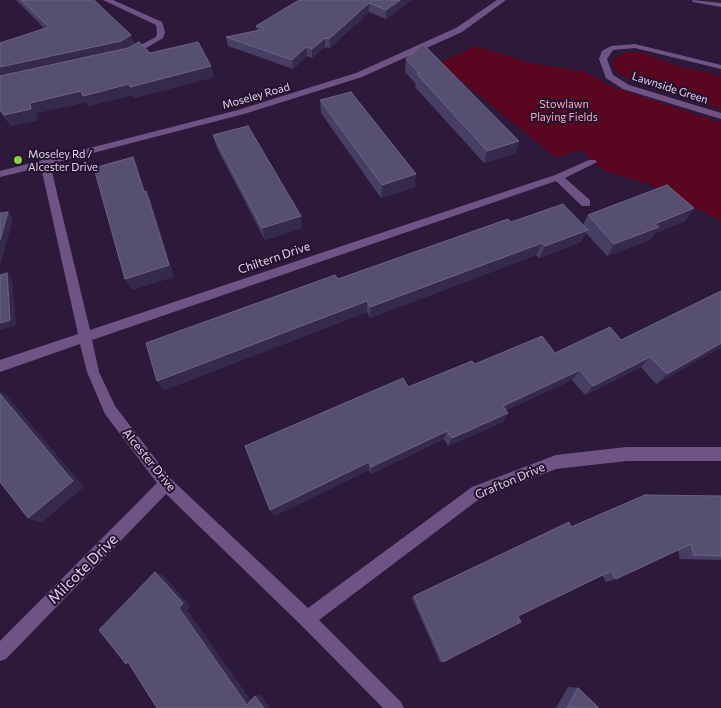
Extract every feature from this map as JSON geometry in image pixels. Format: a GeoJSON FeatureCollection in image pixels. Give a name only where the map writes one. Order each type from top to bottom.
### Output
{"type":"FeatureCollection","features":[{"type":"Feature","properties":{"kind":"street"},"geometry":{"type":"LineString","coordinates":[[107,0],[159,24],[161,32],[159,38],[120,58]]}},
{"type":"Feature","properties":{"kind":"street","name":"Moseley Road"},"geometry":{"type":"LineString","coordinates":[[0,174],[241,112],[359,75],[396,60],[458,30],[502,0]]}},
{"type":"Feature","properties":{"kind":"street"},"geometry":{"type":"LineString","coordinates":[[696,0],[721,5]]}},
{"type":"Feature","properties":{"kind":"street","name":"Lawnside Green"},"geometry":{"type":"LineString","coordinates":[[721,67],[635,46],[611,48],[605,53],[603,59],[609,76],[626,87],[721,116]]}},
{"type":"Feature","properties":{"kind":"street","name":"Alcester Drive"},"geometry":{"type":"LineString","coordinates":[[45,162],[93,372],[110,410],[166,484],[307,619],[395,708]]}},
{"type":"Feature","properties":{"kind":"street","name":"Chiltern Drive"},"geometry":{"type":"LineString","coordinates":[[0,366],[558,177],[592,162]]}},
{"type":"Feature","properties":{"kind":"street"},"geometry":{"type":"LineString","coordinates":[[558,177],[586,203]]}},
{"type":"Feature","properties":{"kind":"street","name":"Grafton Drive"},"geometry":{"type":"LineString","coordinates":[[307,619],[478,492],[556,462],[627,454],[721,454]]}},
{"type":"Feature","properties":{"kind":"street","name":"Milcote Drive"},"geometry":{"type":"LineString","coordinates":[[0,653],[166,484]]}},
{"type":"Feature","properties":{"kind":"green space","name":"Stowlawn Playing Fields"},"geometry":{"type":"Polygon","coordinates":[[[475,46],[530,63],[586,72],[611,86],[721,123],[721,221],[649,184],[607,172],[592,162],[583,150],[555,157],[439,63],[475,46]]]}},
{"type":"Feature","properties":{"kind":"green space"},"geometry":{"type":"Polygon","coordinates":[[[628,52],[642,52],[671,64],[721,76],[721,109],[641,84],[619,74],[613,66],[613,61],[616,56],[628,52]]]}},
{"type":"Feature","properties":{"kind":"building"},"geometry":{"type":"Polygon","coordinates":[[[21,0],[94,0],[131,35],[121,41],[0,67],[0,43],[49,27],[21,0]]]}},
{"type":"Feature","properties":{"kind":"building"},"geometry":{"type":"Polygon","coordinates":[[[299,0],[400,0],[386,10],[369,3],[329,39],[325,38],[312,49],[306,47],[292,60],[226,37],[265,29],[256,26],[299,0]]]}},
{"type":"Feature","properties":{"kind":"building"},"geometry":{"type":"Polygon","coordinates":[[[139,42],[150,53],[198,42],[211,66],[130,87],[129,84],[83,96],[81,91],[30,103],[31,109],[4,115],[0,110],[0,76],[128,48],[139,42]]]}},
{"type":"Feature","properties":{"kind":"building"},"geometry":{"type":"Polygon","coordinates":[[[423,44],[519,141],[487,151],[417,74],[419,73],[406,59],[423,44]]]}},
{"type":"Feature","properties":{"kind":"building"},"geometry":{"type":"Polygon","coordinates":[[[351,92],[416,174],[382,185],[320,100],[351,92]]]}},
{"type":"Feature","properties":{"kind":"building"},"geometry":{"type":"Polygon","coordinates":[[[248,126],[301,216],[262,228],[213,135],[248,126]]]}},
{"type":"Feature","properties":{"kind":"building"},"geometry":{"type":"Polygon","coordinates":[[[133,157],[144,192],[146,191],[169,265],[125,279],[94,168],[133,157]]]}},
{"type":"Feature","properties":{"kind":"building"},"geometry":{"type":"Polygon","coordinates":[[[667,185],[694,208],[655,224],[659,227],[614,244],[588,215],[667,185]]]}},
{"type":"Feature","properties":{"kind":"building"},"geometry":{"type":"Polygon","coordinates":[[[563,204],[588,230],[545,246],[542,243],[370,307],[367,301],[157,381],[146,343],[335,275],[338,279],[508,219],[511,222],[563,204]]]}},
{"type":"Feature","properties":{"kind":"building"},"geometry":{"type":"Polygon","coordinates":[[[8,212],[0,240],[0,213],[8,212]]]}},
{"type":"Feature","properties":{"kind":"building"},"geometry":{"type":"Polygon","coordinates":[[[7,273],[10,320],[0,323],[0,275],[7,273]]]}},
{"type":"Feature","properties":{"kind":"building"},"geometry":{"type":"Polygon","coordinates":[[[721,291],[721,343],[667,374],[650,357],[593,386],[580,370],[503,406],[508,413],[452,438],[447,431],[371,467],[369,462],[270,510],[245,446],[403,378],[408,387],[472,361],[475,364],[542,336],[555,353],[610,327],[621,340],[721,291]]]}},
{"type":"Feature","properties":{"kind":"building"},"geometry":{"type":"Polygon","coordinates":[[[0,394],[73,481],[28,518],[0,482],[0,394]]]}},
{"type":"Feature","properties":{"kind":"building"},"geometry":{"type":"Polygon","coordinates":[[[645,495],[721,496],[721,556],[694,555],[691,544],[616,579],[611,571],[518,616],[521,622],[443,662],[414,596],[569,522],[571,527],[645,495]]]}},
{"type":"Feature","properties":{"kind":"building"},"geometry":{"type":"Polygon","coordinates":[[[155,572],[183,603],[179,608],[247,705],[255,696],[264,708],[157,708],[128,662],[126,664],[99,630],[155,572]]]}},
{"type":"Feature","properties":{"kind":"building"},"geometry":{"type":"Polygon","coordinates":[[[578,688],[599,708],[567,708],[578,688]]]}},
{"type":"Feature","properties":{"kind":"place","name":"Moseley Rd / Alcester Drive"},"geometry":{"type":"Point","coordinates":[18,160]}}]}
